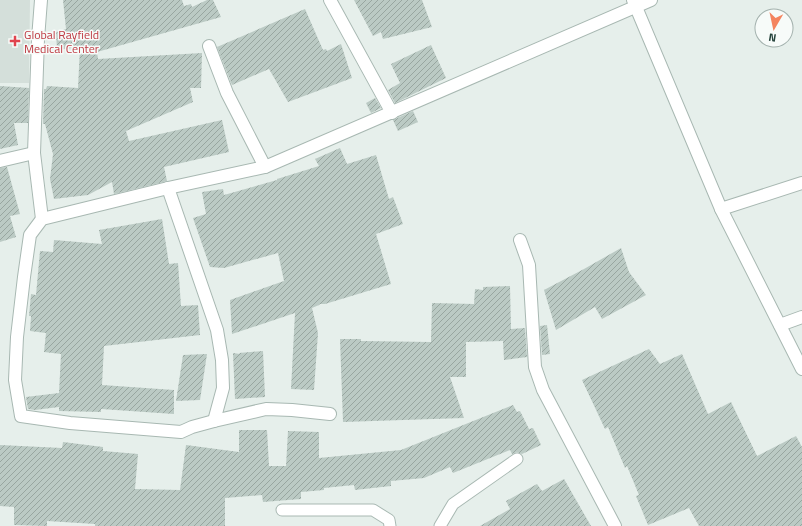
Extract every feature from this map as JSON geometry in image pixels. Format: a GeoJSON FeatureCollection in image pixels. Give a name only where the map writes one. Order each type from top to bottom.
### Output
{"type":"FeatureCollection","features":[{"type":"Feature","properties":{"kind":"street"},"geometry":{"type":"LineString","coordinates":[[41,0],[38,39],[34,153],[42,219]]}},
{"type":"Feature","properties":{"kind":"street"},"geometry":{"type":"LineString","coordinates":[[330,0],[392,113]]}},
{"type":"Feature","properties":{"kind":"street"},"geometry":{"type":"LineString","coordinates":[[330,414],[266,409],[192,427],[182,432],[21,416],[15,380],[23,284],[30,235],[42,219],[168,188],[265,167],[392,113],[634,3],[651,0]]}},
{"type":"Feature","properties":{"kind":"street"},"geometry":{"type":"LineString","coordinates":[[634,3],[721,209],[802,368]]}},
{"type":"Feature","properties":{"kind":"street"},"geometry":{"type":"LineString","coordinates":[[209,46],[227,93],[265,167]]}},
{"type":"Feature","properties":{"kind":"street"},"geometry":{"type":"LineString","coordinates":[[0,161],[34,153]]}},
{"type":"Feature","properties":{"kind":"street"},"geometry":{"type":"LineString","coordinates":[[721,209],[802,183]]}},
{"type":"Feature","properties":{"kind":"street"},"geometry":{"type":"LineString","coordinates":[[168,188],[217,330],[222,360],[223,388],[214,421]]}},
{"type":"Feature","properties":{"kind":"street"},"geometry":{"type":"LineString","coordinates":[[520,240],[529,265],[535,367],[543,390],[615,526]]}},
{"type":"Feature","properties":{"kind":"street"},"geometry":{"type":"LineString","coordinates":[[780,325],[802,317]]}},
{"type":"Feature","properties":{"kind":"lane"},"geometry":{"type":"LineString","coordinates":[[440,526],[453,504],[518,459]]}},
{"type":"Feature","properties":{"kind":"lane"},"geometry":{"type":"LineString","coordinates":[[282,510],[373,510],[389,520],[390,526]]}},
{"type":"Feature","properties":{"kind":"shaded area","name":"Global Rayfield Medical Center"},"geometry":{"type":"Polygon","coordinates":[[[0,0],[30,0],[29,83],[0,83],[0,0]]]}},
{"type":"Feature","properties":{"kind":"building"},"geometry":{"type":"Polygon","coordinates":[[[63,0],[182,0],[184,6],[191,4],[192,7],[207,0],[213,0],[221,17],[97,52],[98,59],[202,53],[201,88],[190,88],[193,102],[126,131],[129,141],[222,120],[229,152],[164,167],[167,181],[114,194],[112,182],[88,195],[54,199],[50,179],[53,154],[45,124],[43,124],[44,89],[46,89],[47,86],[78,88],[80,47],[57,50],[56,32],[66,29],[63,0]]]}},
{"type":"Feature","properties":{"kind":"building"},"geometry":{"type":"Polygon","coordinates":[[[354,0],[422,0],[432,27],[383,39],[381,32],[373,36],[354,0]]]}},
{"type":"Feature","properties":{"kind":"building"},"geometry":{"type":"Polygon","coordinates":[[[305,9],[323,50],[326,49],[327,51],[341,44],[352,78],[288,102],[269,69],[232,85],[217,47],[305,9]]]}},
{"type":"Feature","properties":{"kind":"building"},"geometry":{"type":"Polygon","coordinates":[[[431,45],[446,78],[395,103],[388,90],[400,83],[391,64],[431,45]]]}},
{"type":"Feature","properties":{"kind":"building"},"geometry":{"type":"Polygon","coordinates":[[[0,86],[29,88],[28,123],[14,123],[18,145],[0,149],[0,86]]]}},
{"type":"Feature","properties":{"kind":"building"},"geometry":{"type":"Polygon","coordinates":[[[375,98],[381,108],[371,113],[366,103],[375,98]]]}},
{"type":"Feature","properties":{"kind":"building"},"geometry":{"type":"Polygon","coordinates":[[[413,111],[418,122],[398,131],[393,120],[413,111]]]}},
{"type":"Feature","properties":{"kind":"building"},"geometry":{"type":"Polygon","coordinates":[[[340,148],[347,164],[376,155],[389,199],[393,197],[403,224],[376,234],[391,284],[325,304],[320,304],[312,308],[318,333],[314,390],[291,389],[295,313],[232,334],[230,300],[284,281],[278,253],[224,268],[210,267],[193,218],[206,214],[202,192],[223,189],[224,195],[277,180],[319,166],[315,159],[340,148]]]}},
{"type":"Feature","properties":{"kind":"building"},"geometry":{"type":"Polygon","coordinates":[[[7,167],[20,214],[10,216],[16,237],[0,242],[0,168],[7,167]]]}},
{"type":"Feature","properties":{"kind":"building"},"geometry":{"type":"Polygon","coordinates":[[[162,219],[169,264],[178,263],[181,306],[198,305],[200,335],[104,346],[102,385],[174,390],[174,414],[101,409],[101,412],[59,411],[59,407],[35,410],[28,409],[26,397],[59,393],[61,354],[44,352],[46,333],[30,331],[31,316],[29,316],[31,294],[36,295],[40,251],[53,252],[54,240],[102,244],[99,230],[162,219]]]}},
{"type":"Feature","properties":{"kind":"building"},"geometry":{"type":"Polygon","coordinates":[[[621,248],[629,272],[646,295],[602,319],[595,307],[556,330],[544,290],[621,248]]]}},
{"type":"Feature","properties":{"kind":"building"},"geometry":{"type":"Polygon","coordinates":[[[510,286],[511,329],[525,328],[527,357],[504,360],[503,341],[466,342],[466,377],[450,377],[464,418],[343,422],[340,339],[361,339],[361,341],[431,342],[432,303],[474,304],[475,289],[483,290],[483,287],[510,286]]]}},
{"type":"Feature","properties":{"kind":"building"},"geometry":{"type":"Polygon","coordinates":[[[547,325],[550,354],[542,355],[540,326],[547,325]]]}},
{"type":"Feature","properties":{"kind":"building"},"geometry":{"type":"Polygon","coordinates":[[[649,349],[660,364],[682,354],[708,414],[731,402],[757,456],[796,436],[802,447],[802,526],[699,526],[689,508],[648,525],[636,496],[639,495],[627,466],[625,468],[608,427],[605,429],[582,380],[649,349]]]}},
{"type":"Feature","properties":{"kind":"building"},"geometry":{"type":"Polygon","coordinates":[[[263,351],[265,397],[235,399],[233,353],[240,354],[239,353],[263,351]]]}},
{"type":"Feature","properties":{"kind":"building"},"geometry":{"type":"Polygon","coordinates":[[[207,354],[200,400],[176,401],[183,355],[207,354]]]}},
{"type":"Feature","properties":{"kind":"building"},"geometry":{"type":"Polygon","coordinates":[[[513,405],[517,412],[520,411],[529,429],[533,428],[541,445],[522,454],[517,452],[512,454],[510,450],[453,473],[450,467],[424,478],[391,481],[391,486],[355,490],[354,485],[324,488],[324,490],[301,492],[301,499],[263,502],[262,495],[225,498],[225,526],[95,526],[95,524],[47,521],[47,526],[14,525],[14,507],[0,506],[0,445],[62,448],[63,442],[103,447],[103,451],[138,454],[135,489],[180,490],[186,445],[239,452],[239,430],[267,430],[269,466],[286,466],[288,431],[319,432],[319,458],[401,450],[513,405]]]}},
{"type":"Feature","properties":{"kind":"building"},"geometry":{"type":"Polygon","coordinates":[[[564,479],[591,526],[480,526],[510,509],[506,501],[537,484],[542,491],[564,479]]]}},
{"type":"Feature","properties":{"kind":"place","name":"Global Rayfield Medical Center"},"geometry":{"type":"Point","coordinates":[15,41]}}]}
